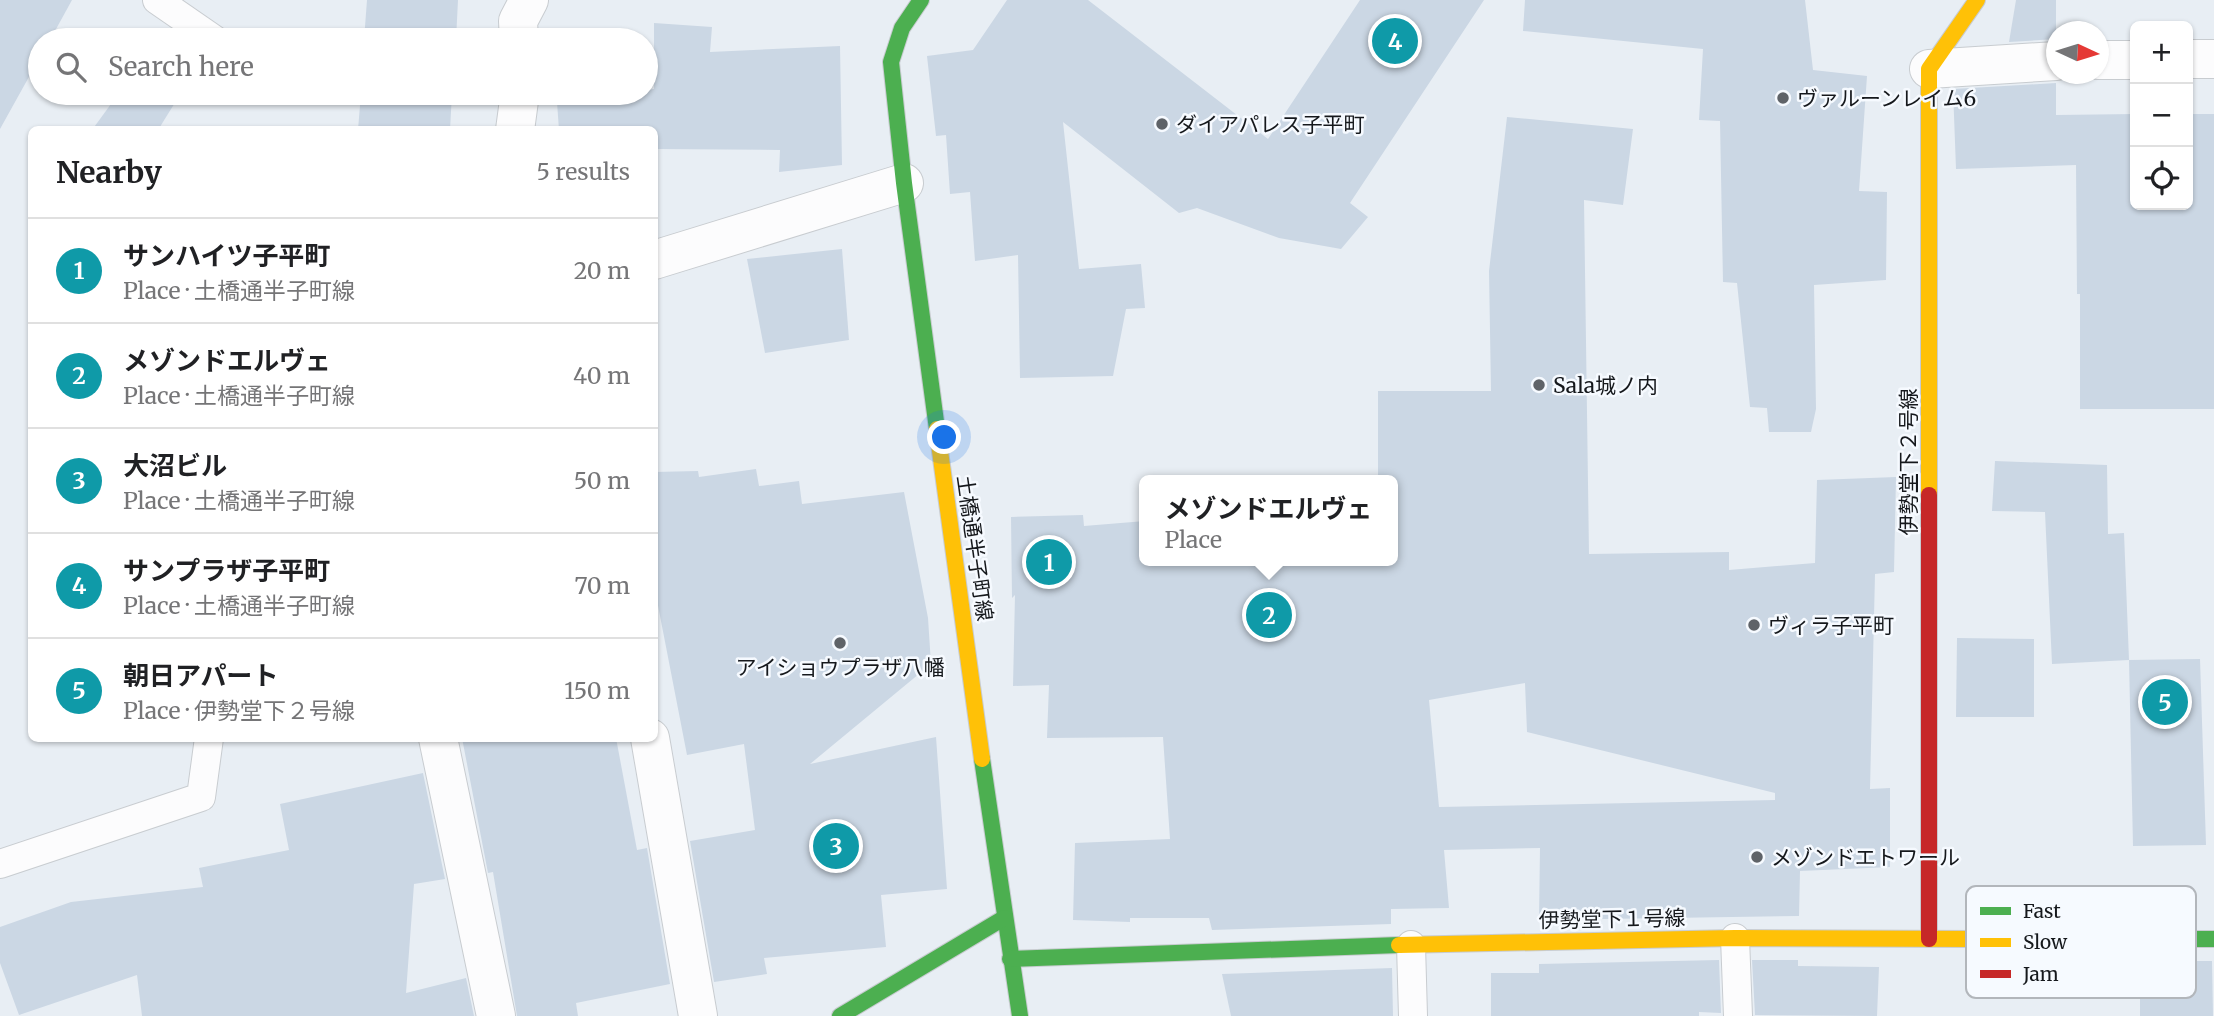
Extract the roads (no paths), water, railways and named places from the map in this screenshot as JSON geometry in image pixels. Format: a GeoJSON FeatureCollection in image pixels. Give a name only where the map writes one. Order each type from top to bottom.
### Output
{"type":"FeatureCollection","features":[{"type":"Feature","properties":{"kind":"street"},"geometry":{"type":"LineString","coordinates":[[518,28],[518,21],[529,0]]}},
{"type":"Feature","properties":{"kind":"street","name":"土橋通半子町線"},"geometry":{"type":"LineString","coordinates":[[921,0],[902,29],[891,62],[904,183],[1004,918],[1020,1016]]}},
{"type":"Feature","properties":{"kind":"street"},"geometry":{"type":"LineString","coordinates":[[1929,69],[1977,0]]}},
{"type":"Feature","properties":{"kind":"street"},"geometry":{"type":"LineString","coordinates":[[2193,59],[2214,59]]}},
{"type":"Feature","properties":{"kind":"street"},"geometry":{"type":"LineString","coordinates":[[2109,60],[2130,60]]}},
{"type":"Feature","properties":{"kind":"street"},"geometry":{"type":"LineString","coordinates":[[1929,69],[2046,62]]}},
{"type":"Feature","properties":{"kind":"street","name":"伊勢堂下２号線"},"geometry":{"type":"LineString","coordinates":[[1929,69],[1929,939]]}},
{"type":"Feature","properties":{"kind":"street"},"geometry":{"type":"LineString","coordinates":[[516,126],[518,105]]}},
{"type":"Feature","properties":{"kind":"street"},"geometry":{"type":"LineString","coordinates":[[658,259],[904,183]]}},
{"type":"Feature","properties":{"kind":"street"},"geometry":{"type":"LineString","coordinates":[[439,742],[496,1016]]}},
{"type":"Feature","properties":{"kind":"street"},"geometry":{"type":"LineString","coordinates":[[651,742],[698,1016]]}},
{"type":"Feature","properties":{"kind":"street"},"geometry":{"type":"LineString","coordinates":[[840,1016],[1004,918]]}},
{"type":"Feature","properties":{"kind":"street","name":"伊勢堂下１号線"},"geometry":{"type":"LineString","coordinates":[[1010,959],[1411,945],[1735,938],[1966,939]]}},
{"type":"Feature","properties":{"kind":"street","name":"伊勢堂下１号線"},"geometry":{"type":"LineString","coordinates":[[2196,939],[2214,939]]}},
{"type":"Feature","properties":{"kind":"lane"},"geometry":{"type":"LineString","coordinates":[[157,0],[198,28]]}},
{"type":"Feature","properties":{"kind":"lane"},"geometry":{"type":"LineString","coordinates":[[0,864],[201,797],[208,742]]}},
{"type":"Feature","properties":{"kind":"lane"},"geometry":{"type":"LineString","coordinates":[[1735,938],[1738,1016]]}},
{"type":"Feature","properties":{"kind":"lane"},"geometry":{"type":"LineString","coordinates":[[1411,945],[1413,1016]]}},
{"type":"Feature","properties":{"kind":"place","name":"サンプラザ子平町"},"geometry":{"type":"Point","coordinates":[1395,41]}},
{"type":"Feature","properties":{"kind":"place","name":"ヴァルーンレイム6"},"geometry":{"type":"Point","coordinates":[1783,98]}},
{"type":"Feature","properties":{"kind":"place","name":"ダイアパレス子平町"},"geometry":{"type":"Point","coordinates":[1162,124]}},
{"type":"Feature","properties":{"kind":"place","name":"Sala城ノ内"},"geometry":{"type":"Point","coordinates":[1539,385]}},
{"type":"Feature","properties":{"kind":"place","name":"サンハイツ子平町"},"geometry":{"type":"Point","coordinates":[1049,562]}},
{"type":"Feature","properties":{"kind":"place","name":"メゾンドエルヴェ"},"geometry":{"type":"Point","coordinates":[1269,615]}},
{"type":"Feature","properties":{"kind":"place","name":"ヴィラ子平町"},"geometry":{"type":"Point","coordinates":[1754,625]}},
{"type":"Feature","properties":{"kind":"place","name":"アイショウプラザ八幡"},"geometry":{"type":"Point","coordinates":[840,643]}},
{"type":"Feature","properties":{"kind":"place","name":"朝日アパート"},"geometry":{"type":"Point","coordinates":[2165,702]}},
{"type":"Feature","properties":{"kind":"place","name":"大沼ビル"},"geometry":{"type":"Point","coordinates":[836,846]}},
{"type":"Feature","properties":{"kind":"place","name":"メゾンドエトワール"},"geometry":{"type":"Point","coordinates":[1757,857]}}]}
